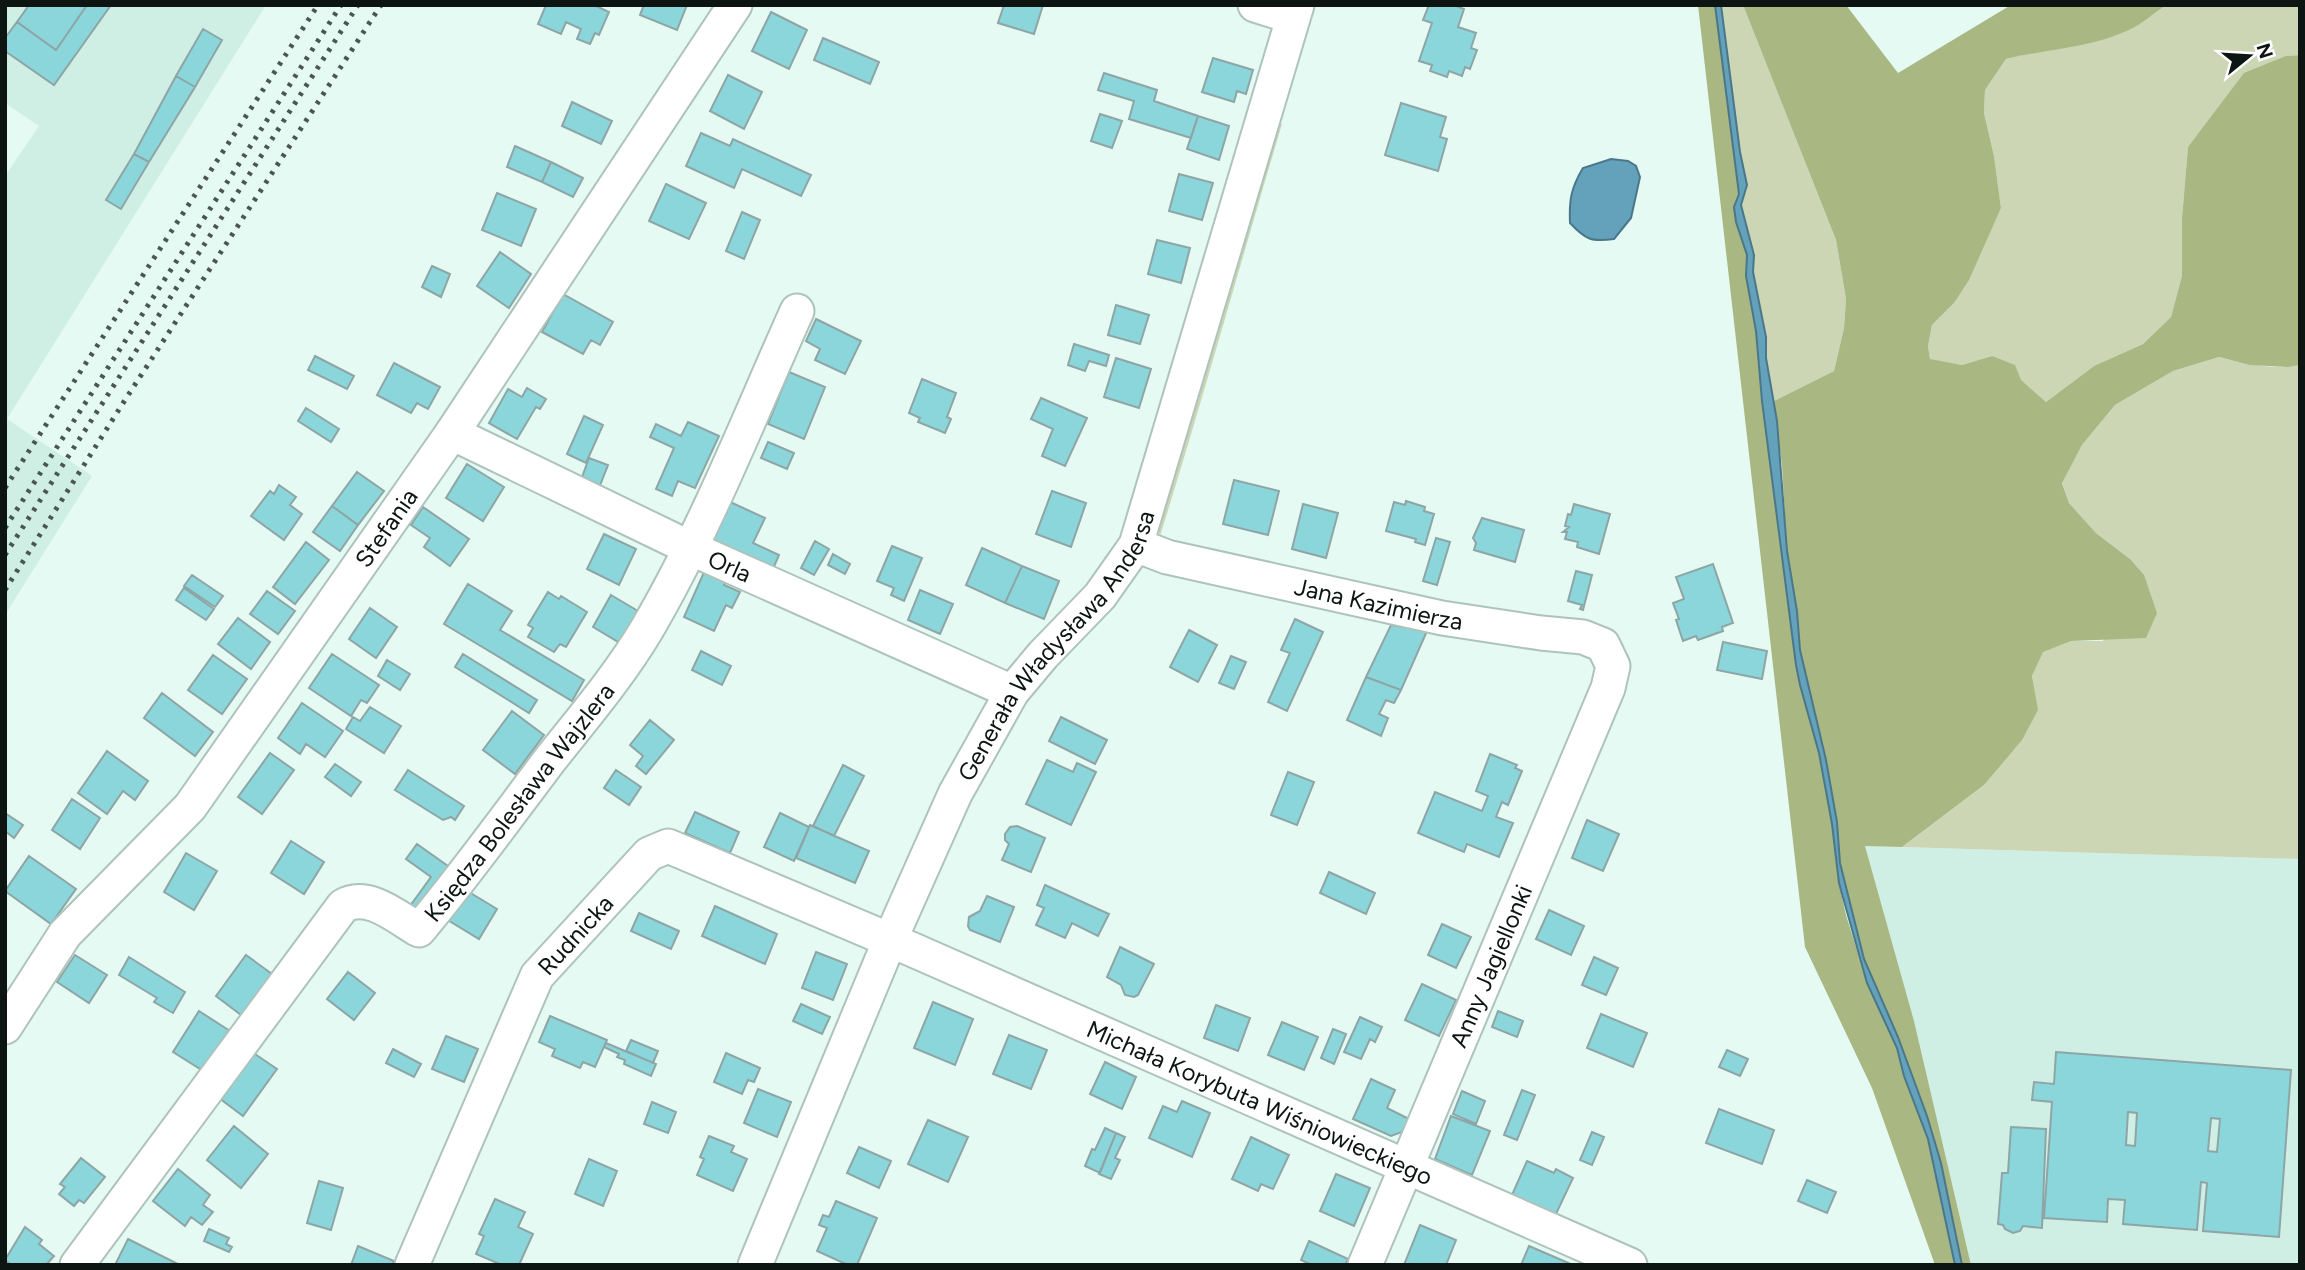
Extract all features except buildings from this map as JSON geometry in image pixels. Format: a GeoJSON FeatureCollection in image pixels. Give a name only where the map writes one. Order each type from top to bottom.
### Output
{"type":"FeatureCollection","features":[{"type":"Feature","properties":{"kind":"street","name":"Stefania"},"geometry":{"type":"LineString","coordinates":[[5,1027],[65,934],[190,807],[452,433],[735,5]]}},
{"type":"Feature","properties":{"kind":"street"},"geometry":{"type":"LineString","coordinates":[[1255,5],[1295,11]]}},
{"type":"Feature","properties":{"kind":"street","name":"Generała Władysława Andersa"},"geometry":{"type":"LineString","coordinates":[[755,1265],[890,940],[955,794],[1012,692],[1043,655],[1100,596],[1136,545],[1295,11]]}},
{"type":"Feature","properties":{"kind":"street","name":"Księdza Bolesława Wajzlera"},"geometry":{"type":"LineString","coordinates":[[77,1265],[343,905],[361,900],[372,903],[419,930],[466,875],[507,816],[622,667],[647,628],[691,548],[797,311]]}},
{"type":"Feature","properties":{"kind":"street","name":"Orla"},"geometry":{"type":"LineString","coordinates":[[452,433],[691,548],[1012,692]]}},
{"type":"Feature","properties":{"kind":"street","name":"Jana Kazimierza"},"geometry":{"type":"LineString","coordinates":[[1136,545],[1167,557],[1442,618],[1583,637],[1603,645],[1613,666]]}},
{"type":"Feature","properties":{"kind":"street","name":"Anny Jagiellonki"},"geometry":{"type":"LineString","coordinates":[[1365,1265],[1608,688],[1613,666]]}},
{"type":"Feature","properties":{"kind":"street","name":"Rudnicka"},"geometry":{"type":"LineString","coordinates":[[412,1265],[537,976],[649,854],[668,846],[890,940]]}},
{"type":"Feature","properties":{"kind":"street","name":"Michała Korybuta Wiśniowieckiego"},"geometry":{"type":"LineString","coordinates":[[890,940],[1630,1265]]}},
{"type":"Feature","properties":{"kind":"shaded area"},"geometry":{"type":"Polygon","coordinates":[[[5,5],[266,5],[7,419],[92,476],[5,615],[5,176],[39,126],[5,103],[5,5]]]}},
{"type":"Feature","properties":{"kind":"shaded area"},"geometry":{"type":"Polygon","coordinates":[[[1721,5],[1743,5],[1836,240],[1846,299],[1844,328],[1834,371],[1774,401],[1766,358],[1766,337],[1753,272],[1754,255],[1741,205],[1747,185],[1740,152],[1721,5]]]}},
{"type":"Feature","properties":{"kind":"shaded area"},"geometry":{"type":"Polygon","coordinates":[[[2166,5],[2300,5],[2300,55],[2286,56],[2188,147],[2182,218],[2182,277],[2171,317],[2143,344],[2094,366],[2046,402],[1992,356],[1962,365],[1930,360],[1928,346],[1932,325],[1954,303],[2001,208],[1994,156],[1984,113],[1985,90],[2006,59],[2131,29],[2166,5]]]}},
{"type":"Feature","properties":{"kind":"shaded area"},"geometry":{"type":"Polygon","coordinates":[[[1275,123],[1282,124],[1160,536],[1158,528],[1275,123]]]}},
{"type":"Feature","properties":{"kind":"shaded area"},"geometry":{"type":"Polygon","coordinates":[[[2219,357],[2269,367],[2300,365],[2300,859],[1902,847],[1984,785],[2037,710],[2032,676],[2042,652],[2070,641],[2103,641],[2130,559],[2096,533],[2069,503],[2062,482],[2082,445],[2115,405],[2173,371],[2219,357]]]}},
{"type":"Feature","properties":{"kind":"shaded area"},"geometry":{"type":"Polygon","coordinates":[[[1865,846],[2300,859],[2300,1265],[1971,1265],[1914,1021],[1865,846]]]}},
{"type":"Feature","properties":{"kind":"green space"},"geometry":{"type":"Polygon","coordinates":[[[1698,5],[1715,5],[1739,194],[1734,207],[1747,255],[1746,276],[1756,331],[1762,401],[1796,665],[1819,753],[1839,883],[1867,983],[1897,1048],[1904,1076],[1928,1139],[1955,1265],[1935,1265],[1872,1088],[1805,947],[1698,5]]]}},
{"type":"Feature","properties":{"kind":"green space"},"geometry":{"type":"Polygon","coordinates":[[[1743,5],[1846,5],[1898,73],[2011,5],[2166,5],[2134,28],[2114,36],[2006,59],[1985,90],[1984,113],[1994,156],[2001,208],[1969,280],[1954,303],[1932,325],[1928,346],[1930,359],[1962,365],[1992,356],[2015,365],[2021,380],[2046,402],[2094,366],[2143,344],[2171,317],[2182,276],[2182,218],[2188,147],[2244,73],[2286,56],[2300,55],[2300,365],[2250,365],[2219,357],[2173,371],[2115,405],[2082,445],[2062,483],[2069,503],[2096,533],[2130,559],[2144,575],[2157,613],[2146,638],[2071,641],[2043,652],[2032,676],[2038,710],[2022,740],[1984,785],[1902,847],[1865,846],[1914,1021],[1971,1265],[1962,1265],[1941,1163],[1927,1116],[1898,1037],[1864,959],[1840,863],[1837,822],[1826,760],[1800,650],[1797,611],[1787,551],[1782,466],[1774,401],[1834,371],[1844,328],[1846,299],[1836,240],[1743,5]]]}},
{"type":"Feature","properties":{"kind":"water"},"geometry":{"type":"Polygon","coordinates":[[[1715,5],[1721,5],[1740,152],[1747,185],[1741,205],[1754,255],[1753,272],[1766,337],[1766,358],[1777,421],[1787,551],[1797,611],[1800,650],[1826,760],[1837,822],[1840,863],[1864,959],[1898,1037],[1927,1116],[1941,1163],[1962,1265],[1955,1265],[1928,1139],[1904,1076],[1897,1048],[1867,983],[1839,883],[1819,753],[1796,665],[1762,401],[1756,331],[1746,276],[1747,255],[1734,207],[1739,194],[1715,5]]]}},
{"type":"Feature","properties":{"kind":"water"},"geometry":{"type":"Polygon","coordinates":[[[1611,159],[1628,161],[1636,166],[1640,177],[1631,218],[1614,239],[1594,240],[1580,233],[1570,223],[1572,194],[1583,168],[1611,159]]]}},
{"type":"Feature","properties":{"kind":"railway"},"geometry":{"type":"LineString","coordinates":[[5,488],[318,5]]}},
{"type":"Feature","properties":{"kind":"railway"},"geometry":{"type":"LineString","coordinates":[[5,528],[341,5]]}},
{"type":"Feature","properties":{"kind":"railway"},"geometry":{"type":"LineString","coordinates":[[5,555],[358,5]]}},
{"type":"Feature","properties":{"kind":"railway"},"geometry":{"type":"LineString","coordinates":[[5,590],[381,5]]}}]}
